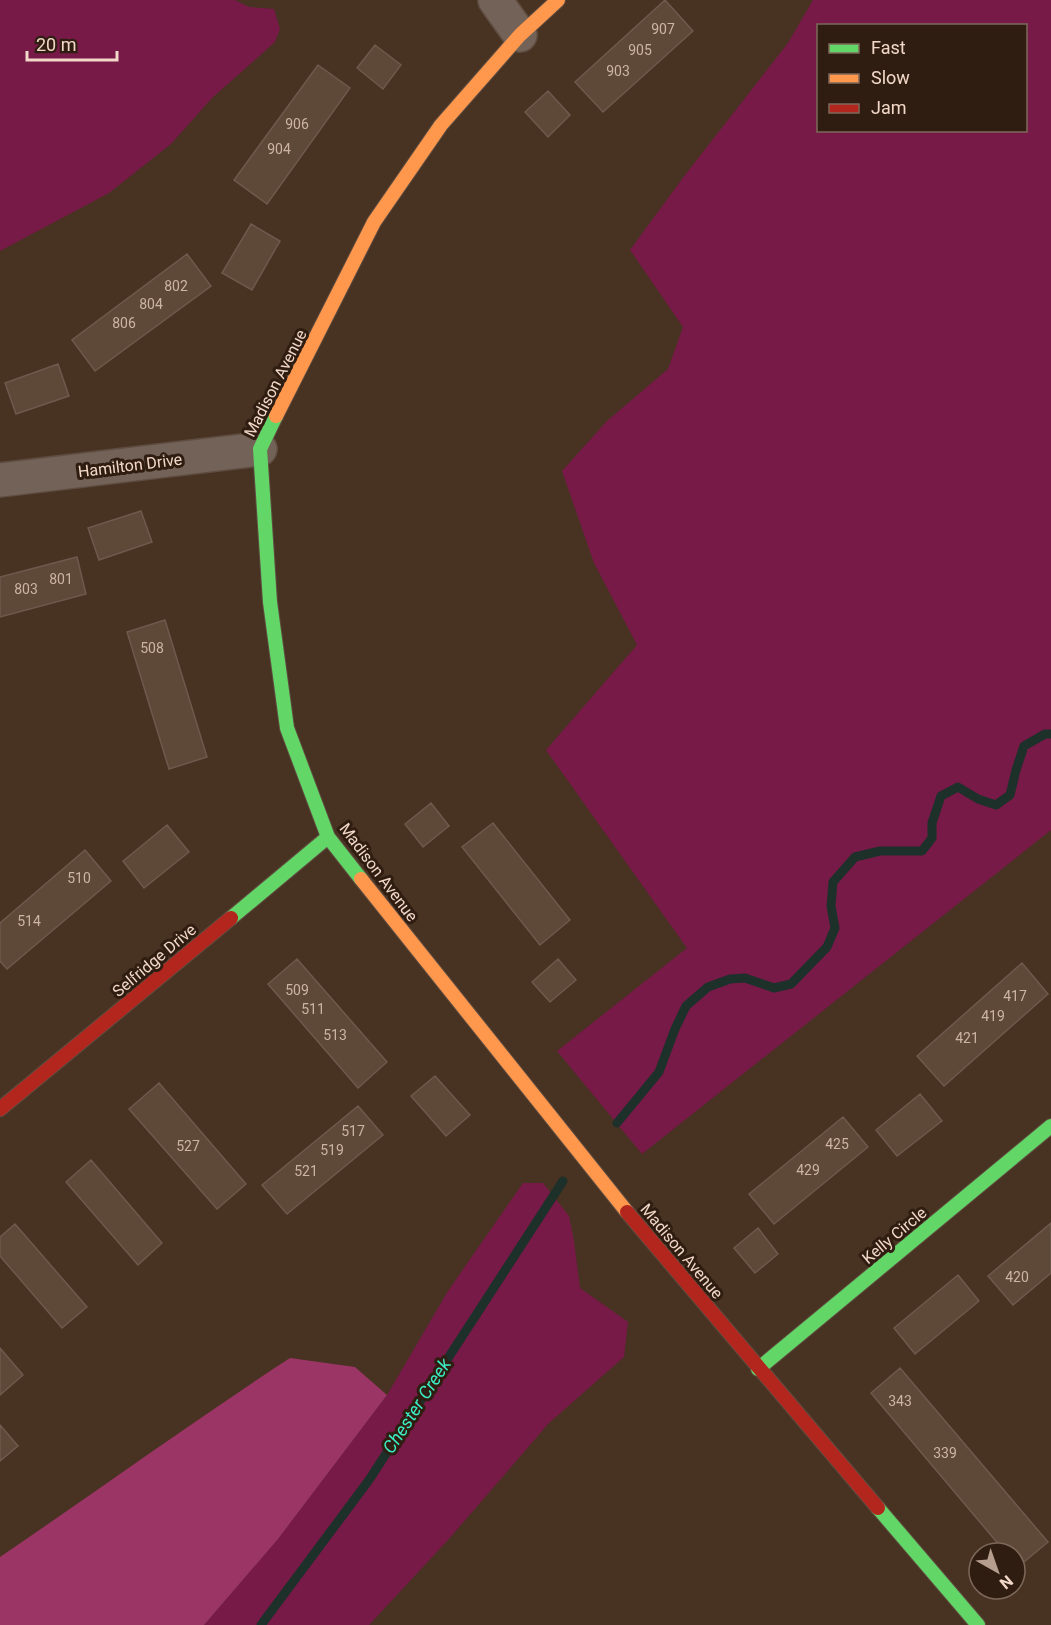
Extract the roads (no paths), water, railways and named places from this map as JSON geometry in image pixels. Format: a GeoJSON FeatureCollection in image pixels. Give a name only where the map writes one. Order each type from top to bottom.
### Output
{"type":"FeatureCollection","features":[{"type":"Feature","properties":{"kind":"street"},"geometry":{"type":"LineString","coordinates":[[495,0],[520,34]]}},
{"type":"Feature","properties":{"kind":"street","name":"Madison Avenue"},"geometry":{"type":"LineString","coordinates":[[558,0],[520,34],[441,125],[374,222],[260,449],[270,602],[287,728],[328,837],[620,1204],[978,1625]]}},
{"type":"Feature","properties":{"kind":"street","name":"Hamilton Drive"},"geometry":{"type":"LineString","coordinates":[[0,480],[260,449]]}},
{"type":"Feature","properties":{"kind":"street","name":"Selfridge Drive"},"geometry":{"type":"LineString","coordinates":[[0,1109],[328,837]]}},
{"type":"Feature","properties":{"kind":"street","name":"Kelly Circle"},"geometry":{"type":"LineString","coordinates":[[758,1369],[1051,1126]]}},
{"type":"Feature","properties":{"kind":"waterway","name":"Chester Creek"},"geometry":{"type":"LineString","coordinates":[[617,1123],[659,1072],[686,1006],[708,987],[730,979],[745,978],[774,988],[791,984],[827,947],[835,928],[831,906],[833,882],[855,857],[880,851],[922,851],[932,838],[932,823],[941,796],[958,787],[978,799],[996,805],[1010,795],[1024,746],[1045,734],[1051,734]]}},
{"type":"Feature","properties":{"kind":"waterway","name":"Chester Creek"},"geometry":{"type":"LineString","coordinates":[[261,1625],[369,1480],[563,1181]]}}]}
